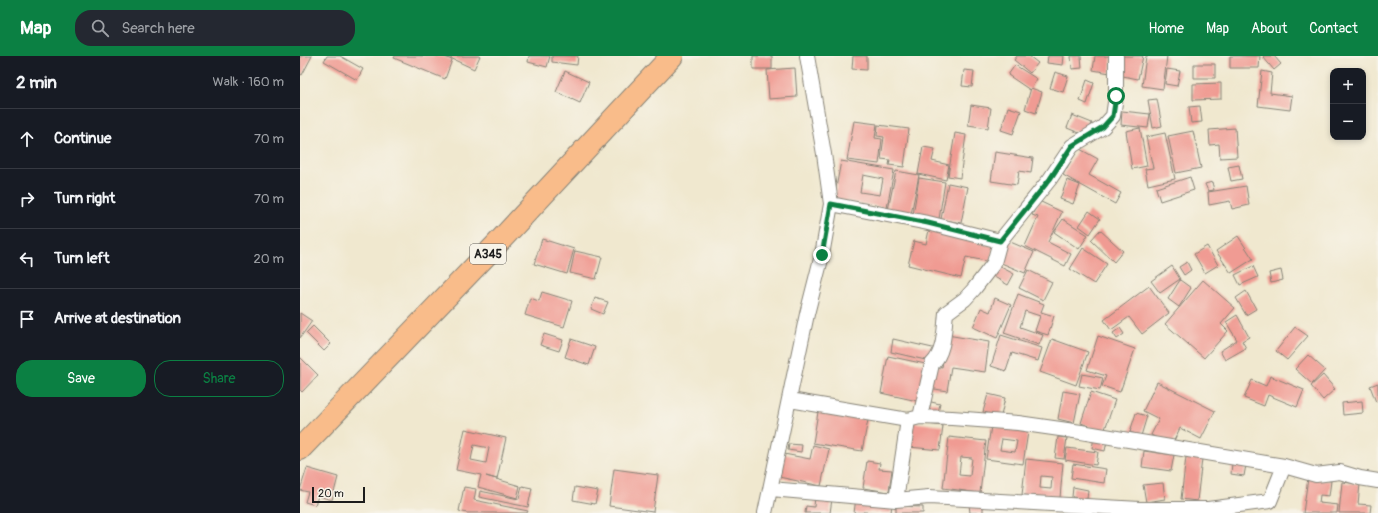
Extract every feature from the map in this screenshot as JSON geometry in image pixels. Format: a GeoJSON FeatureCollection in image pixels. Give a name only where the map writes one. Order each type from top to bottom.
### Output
{"type":"FeatureCollection","features":[{"type":"Feature","properties":{"kind":"highway","name":"A345"},"geometry":{"type":"LineString","coordinates":[[300,449],[495,246],[672,56]]}},
{"type":"Feature","properties":{"kind":"street"},"geometry":{"type":"LineString","coordinates":[[765,513],[807,314],[822,255],[831,204],[807,56]]}},
{"type":"Feature","properties":{"kind":"street"},"geometry":{"type":"LineString","coordinates":[[896,500],[914,419],[932,364],[937,360],[942,347],[946,313],[966,299],[994,263],[1000,241],[1046,184],[1072,146],[1103,127],[1113,116],[1116,96],[1116,56]]}},
{"type":"Feature","properties":{"kind":"street"},"geometry":{"type":"LineString","coordinates":[[831,204],[928,223],[1000,241]]}},
{"type":"Feature","properties":{"kind":"street"},"geometry":{"type":"LineString","coordinates":[[790,400],[914,419],[952,418],[1018,423],[1284,466],[1316,475],[1340,472],[1360,478],[1378,481]]}},
{"type":"Feature","properties":{"kind":"street"},"geometry":{"type":"LineString","coordinates":[[771,489],[896,500],[930,497],[1140,509],[1208,509],[1270,501],[1284,466]]}},
{"type":"Feature","properties":{"kind":"building"},"geometry":{"type":"Polygon","coordinates":[[[300,56],[312,56],[302,75],[300,74],[300,56]]]}},
{"type":"Feature","properties":{"kind":"building"},"geometry":{"type":"Polygon","coordinates":[[[327,56],[340,56],[363,69],[357,80],[324,61],[327,56]]]}},
{"type":"Feature","properties":{"kind":"building"},"geometry":{"type":"Polygon","coordinates":[[[395,56],[442,56],[452,60],[445,79],[394,58],[395,56]]]}},
{"type":"Feature","properties":{"kind":"building"},"geometry":{"type":"Polygon","coordinates":[[[446,56],[480,56],[474,69],[446,56]]]}},
{"type":"Feature","properties":{"kind":"building"},"geometry":{"type":"Polygon","coordinates":[[[529,56],[550,56],[547,67],[528,62],[529,56]]]}},
{"type":"Feature","properties":{"kind":"building"},"geometry":{"type":"Polygon","coordinates":[[[552,56],[578,56],[577,65],[552,62],[552,56]]]}},
{"type":"Feature","properties":{"kind":"building"},"geometry":{"type":"Polygon","coordinates":[[[753,56],[772,56],[772,69],[753,69],[753,56]]]}},
{"type":"Feature","properties":{"kind":"building"},"geometry":{"type":"Polygon","coordinates":[[[853,56],[867,56],[867,70],[852,69],[853,56]]]}},
{"type":"Feature","properties":{"kind":"building"},"geometry":{"type":"Polygon","coordinates":[[[1017,56],[1029,56],[1038,63],[1030,73],[1014,60],[1017,56]]]}},
{"type":"Feature","properties":{"kind":"building"},"geometry":{"type":"Polygon","coordinates":[[[1048,56],[1064,56],[1063,65],[1047,63],[1048,56]]]}},
{"type":"Feature","properties":{"kind":"building"},"geometry":{"type":"Polygon","coordinates":[[[1071,56],[1081,56],[1082,68],[1072,69],[1071,56]]]}},
{"type":"Feature","properties":{"kind":"building"},"geometry":{"type":"Polygon","coordinates":[[[1095,56],[1112,56],[1110,73],[1093,70],[1095,56]]]}},
{"type":"Feature","properties":{"kind":"building"},"geometry":{"type":"Polygon","coordinates":[[[1122,56],[1143,56],[1138,79],[1118,75],[1122,56]]]}},
{"type":"Feature","properties":{"kind":"building"},"geometry":{"type":"Polygon","coordinates":[[[1146,56],[1167,56],[1163,89],[1142,86],[1146,56]]]}},
{"type":"Feature","properties":{"kind":"building"},"geometry":{"type":"Polygon","coordinates":[[[1230,56],[1260,56],[1259,68],[1230,68],[1230,56]]]}},
{"type":"Feature","properties":{"kind":"building"},"geometry":{"type":"Polygon","coordinates":[[[1274,56],[1281,64],[1274,70],[1263,57],[1274,56]]]}},
{"type":"Feature","properties":{"kind":"building"},"geometry":{"type":"Polygon","coordinates":[[[1194,64],[1215,64],[1215,78],[1194,78],[1194,64]]]}},
{"type":"Feature","properties":{"kind":"building"},"geometry":{"type":"Polygon","coordinates":[[[1015,65],[1037,79],[1030,90],[1008,75],[1015,65]]]}},
{"type":"Feature","properties":{"kind":"building"},"geometry":{"type":"Polygon","coordinates":[[[795,68],[797,97],[769,99],[767,70],[795,68]]]}},
{"type":"Feature","properties":{"kind":"building"},"geometry":{"type":"Polygon","coordinates":[[[1167,69],[1180,71],[1177,86],[1165,84],[1167,69]]]}},
{"type":"Feature","properties":{"kind":"building"},"geometry":{"type":"Polygon","coordinates":[[[964,70],[974,71],[972,87],[962,86],[964,70]]]}},
{"type":"Feature","properties":{"kind":"building"},"geometry":{"type":"Polygon","coordinates":[[[565,71],[589,82],[580,103],[556,92],[565,71]]]}},
{"type":"Feature","properties":{"kind":"building"},"geometry":{"type":"Polygon","coordinates":[[[1262,71],[1272,73],[1270,93],[1292,96],[1290,110],[1258,106],[1262,71]]]}},
{"type":"Feature","properties":{"kind":"building"},"geometry":{"type":"Polygon","coordinates":[[[1055,72],[1068,76],[1063,92],[1050,88],[1055,72]]]}},
{"type":"Feature","properties":{"kind":"building"},"geometry":{"type":"Polygon","coordinates":[[[1087,80],[1094,83],[1087,104],[1080,101],[1087,80]]]}},
{"type":"Feature","properties":{"kind":"building"},"geometry":{"type":"Polygon","coordinates":[[[1221,83],[1221,99],[1193,100],[1193,84],[1221,83]]]}},
{"type":"Feature","properties":{"kind":"building"},"geometry":{"type":"Polygon","coordinates":[[[1031,88],[1042,92],[1036,113],[1025,109],[1031,88]]]}},
{"type":"Feature","properties":{"kind":"building"},"geometry":{"type":"Polygon","coordinates":[[[1157,99],[1162,126],[1153,128],[1148,100],[1157,99]]]}},
{"type":"Feature","properties":{"kind":"building"},"geometry":{"type":"Polygon","coordinates":[[[971,105],[991,108],[988,128],[968,125],[971,105]]]}},
{"type":"Feature","properties":{"kind":"building"},"geometry":{"type":"Polygon","coordinates":[[[1200,106],[1202,122],[1191,123],[1189,107],[1200,106]]]}},
{"type":"Feature","properties":{"kind":"building"},"geometry":{"type":"Polygon","coordinates":[[[1008,107],[1021,111],[1013,134],[1001,130],[1008,107]]]}},
{"type":"Feature","properties":{"kind":"building"},"geometry":{"type":"Polygon","coordinates":[[[1122,111],[1150,114],[1148,128],[1121,125],[1122,111]]]}},
{"type":"Feature","properties":{"kind":"building"},"geometry":{"type":"Polygon","coordinates":[[[1072,115],[1092,123],[1087,136],[1067,128],[1072,115]]]}},
{"type":"Feature","properties":{"kind":"building"},"geometry":{"type":"Polygon","coordinates":[[[854,121],[877,124],[875,138],[882,139],[879,164],[847,160],[854,121]]]}},
{"type":"Feature","properties":{"kind":"building"},"geometry":{"type":"Polygon","coordinates":[[[878,125],[909,129],[904,167],[889,165],[890,160],[881,159],[884,137],[877,136],[878,125]]]}},
{"type":"Feature","properties":{"kind":"building"},"geometry":{"type":"Polygon","coordinates":[[[1140,128],[1147,166],[1132,169],[1126,131],[1140,128]]]}},
{"type":"Feature","properties":{"kind":"building"},"geometry":{"type":"Polygon","coordinates":[[[1235,128],[1237,157],[1220,158],[1219,144],[1210,145],[1209,130],[1235,128]]]}},
{"type":"Feature","properties":{"kind":"building"},"geometry":{"type":"Polygon","coordinates":[[[1193,131],[1201,168],[1176,173],[1168,136],[1193,131]]]}},
{"type":"Feature","properties":{"kind":"building"},"geometry":{"type":"Polygon","coordinates":[[[955,133],[966,135],[960,178],[948,176],[955,133]]]}},
{"type":"Feature","properties":{"kind":"building"},"geometry":{"type":"Polygon","coordinates":[[[1165,133],[1175,179],[1148,185],[1145,169],[1153,168],[1146,137],[1165,133]]]}},
{"type":"Feature","properties":{"kind":"building"},"geometry":{"type":"Polygon","coordinates":[[[923,147],[935,149],[932,161],[949,165],[946,180],[918,174],[923,147]]]}},
{"type":"Feature","properties":{"kind":"building"},"geometry":{"type":"Polygon","coordinates":[[[1078,148],[1098,159],[1089,175],[1121,193],[1115,204],[1063,175],[1078,148]]]}},
{"type":"Feature","properties":{"kind":"building"},"geometry":{"type":"Polygon","coordinates":[[[995,152],[1033,158],[1031,173],[1019,171],[1017,185],[991,181],[995,152]]]}},
{"type":"Feature","properties":{"kind":"building"},"geometry":{"type":"Polygon","coordinates":[[[841,161],[894,170],[887,208],[834,199],[841,161]],[[863,175],[860,192],[880,195],[883,179],[863,175]]]}},
{"type":"Feature","properties":{"kind":"building"},"geometry":{"type":"Polygon","coordinates":[[[1239,165],[1242,179],[1231,181],[1228,167],[1239,165]]]}},
{"type":"Feature","properties":{"kind":"building"},"geometry":{"type":"Polygon","coordinates":[[[896,171],[919,175],[911,214],[888,210],[896,171]]]}},
{"type":"Feature","properties":{"kind":"building"},"geometry":{"type":"Polygon","coordinates":[[[1190,177],[1194,190],[1160,201],[1156,188],[1190,177]]]}},
{"type":"Feature","properties":{"kind":"building"},"geometry":{"type":"Polygon","coordinates":[[[919,178],[945,182],[939,219],[913,215],[919,178]]]}},
{"type":"Feature","properties":{"kind":"building"},"geometry":{"type":"Polygon","coordinates":[[[1067,180],[1080,185],[1073,204],[1060,199],[1067,180]]]}},
{"type":"Feature","properties":{"kind":"building"},"geometry":{"type":"Polygon","coordinates":[[[1212,182],[1214,190],[1208,191],[1205,184],[1212,182]]]}},
{"type":"Feature","properties":{"kind":"building"},"geometry":{"type":"Polygon","coordinates":[[[948,183],[968,187],[961,223],[941,219],[948,183]]]}},
{"type":"Feature","properties":{"kind":"building"},"geometry":{"type":"Polygon","coordinates":[[[1246,186],[1249,205],[1232,209],[1230,201],[1209,205],[1208,192],[1246,186]]]}},
{"type":"Feature","properties":{"kind":"building"},"geometry":{"type":"Polygon","coordinates":[[[1039,201],[1062,212],[1048,242],[1071,254],[1065,266],[1025,246],[1038,217],[1032,215],[1039,201]]]}},
{"type":"Feature","properties":{"kind":"building"},"geometry":{"type":"Polygon","coordinates":[[[1089,211],[1100,219],[1090,234],[1079,226],[1089,211]]]}},
{"type":"Feature","properties":{"kind":"building"},"geometry":{"type":"Polygon","coordinates":[[[1063,219],[1088,235],[1079,249],[1054,232],[1063,219]]]}},
{"type":"Feature","properties":{"kind":"building"},"geometry":{"type":"Polygon","coordinates":[[[929,230],[994,246],[990,262],[966,257],[961,278],[908,265],[914,241],[926,244],[929,230]]]}},
{"type":"Feature","properties":{"kind":"building"},"geometry":{"type":"Polygon","coordinates":[[[1100,230],[1123,251],[1114,262],[1091,240],[1100,230]]]}},
{"type":"Feature","properties":{"kind":"building"},"geometry":{"type":"Polygon","coordinates":[[[1238,236],[1253,259],[1231,273],[1216,251],[1238,236]]]}},
{"type":"Feature","properties":{"kind":"building"},"geometry":{"type":"Polygon","coordinates":[[[542,239],[574,249],[567,274],[534,264],[542,239]]]}},
{"type":"Feature","properties":{"kind":"building"},"geometry":{"type":"Polygon","coordinates":[[[1008,241],[1034,252],[1025,273],[999,262],[1008,241]]]}},
{"type":"Feature","properties":{"kind":"building"},"geometry":{"type":"Polygon","coordinates":[[[1207,246],[1218,265],[1205,273],[1194,254],[1207,246]]]}},
{"type":"Feature","properties":{"kind":"building"},"geometry":{"type":"Polygon","coordinates":[[[1083,248],[1107,264],[1094,284],[1070,269],[1083,248]]]}},
{"type":"Feature","properties":{"kind":"building"},"geometry":{"type":"Polygon","coordinates":[[[575,251],[602,257],[596,279],[570,273],[575,251]]]}},
{"type":"Feature","properties":{"kind":"building"},"geometry":{"type":"Polygon","coordinates":[[[1187,262],[1191,270],[1184,275],[1179,267],[1187,262]]]}},
{"type":"Feature","properties":{"kind":"building"},"geometry":{"type":"Polygon","coordinates":[[[997,265],[1014,274],[1008,285],[991,275],[997,265]]]}},
{"type":"Feature","properties":{"kind":"building"},"geometry":{"type":"Polygon","coordinates":[[[1172,266],[1180,279],[1160,293],[1151,281],[1172,266]]]}},
{"type":"Feature","properties":{"kind":"building"},"geometry":{"type":"Polygon","coordinates":[[[1253,266],[1258,277],[1240,285],[1235,275],[1253,266]]]}},
{"type":"Feature","properties":{"kind":"building"},"geometry":{"type":"Polygon","coordinates":[[[1028,270],[1052,282],[1043,300],[1019,288],[1028,270]]]}},
{"type":"Feature","properties":{"kind":"building"},"geometry":{"type":"Polygon","coordinates":[[[1281,270],[1283,280],[1271,283],[1269,273],[1281,270]]]}},
{"type":"Feature","properties":{"kind":"building"},"geometry":{"type":"Polygon","coordinates":[[[1180,280],[1191,288],[1179,307],[1168,299],[1180,280]]]}},
{"type":"Feature","properties":{"kind":"building"},"geometry":{"type":"Polygon","coordinates":[[[1203,280],[1235,308],[1221,324],[1228,331],[1204,358],[1165,324],[1203,280]]]}},
{"type":"Feature","properties":{"kind":"building"},"geometry":{"type":"Polygon","coordinates":[[[1149,286],[1169,313],[1142,334],[1129,317],[1111,330],[1104,320],[1149,286]]]}},
{"type":"Feature","properties":{"kind":"building"},"geometry":{"type":"Polygon","coordinates":[[[1246,291],[1256,309],[1246,315],[1236,298],[1246,291]]]}},
{"type":"Feature","properties":{"kind":"building"},"geometry":{"type":"Polygon","coordinates":[[[542,292],[572,301],[564,327],[525,315],[530,298],[539,301],[542,292]]]}},
{"type":"Feature","properties":{"kind":"building"},"geometry":{"type":"Polygon","coordinates":[[[1018,294],[1044,304],[1041,312],[1054,316],[1048,335],[1035,331],[1040,316],[1025,311],[1020,327],[1043,335],[1039,345],[1004,333],[1018,294]]]}},
{"type":"Feature","properties":{"kind":"building"},"geometry":{"type":"Polygon","coordinates":[[[595,298],[608,302],[603,314],[591,309],[595,298]]]}},
{"type":"Feature","properties":{"kind":"building"},"geometry":{"type":"Polygon","coordinates":[[[995,298],[1011,305],[997,338],[973,327],[981,308],[990,312],[995,298]]]}},
{"type":"Feature","properties":{"kind":"building"},"geometry":{"type":"Polygon","coordinates":[[[300,313],[312,321],[300,338],[300,313]]]}},
{"type":"Feature","properties":{"kind":"building"},"geometry":{"type":"Polygon","coordinates":[[[1237,315],[1249,337],[1242,341],[1246,348],[1225,360],[1220,351],[1237,340],[1226,322],[1237,315]]]}},
{"type":"Feature","properties":{"kind":"building"},"geometry":{"type":"Polygon","coordinates":[[[313,326],[331,344],[324,351],[306,333],[313,326]]]}},
{"type":"Feature","properties":{"kind":"building"},"geometry":{"type":"Polygon","coordinates":[[[1295,327],[1308,336],[1287,360],[1276,351],[1295,327]]]}},
{"type":"Feature","properties":{"kind":"building"},"geometry":{"type":"Polygon","coordinates":[[[1120,328],[1124,334],[1117,339],[1113,333],[1120,328]]]}},
{"type":"Feature","properties":{"kind":"building"},"geometry":{"type":"Polygon","coordinates":[[[544,334],[563,340],[559,351],[540,345],[544,334]]]}},
{"type":"Feature","properties":{"kind":"building"},"geometry":{"type":"Polygon","coordinates":[[[947,335],[989,342],[985,372],[951,367],[947,391],[929,388],[932,365],[942,367],[947,335]]]}},
{"type":"Feature","properties":{"kind":"building"},"geometry":{"type":"Polygon","coordinates":[[[1001,335],[1042,348],[1038,361],[1012,353],[1006,371],[991,366],[1001,335]]]}},
{"type":"Feature","properties":{"kind":"building"},"geometry":{"type":"Polygon","coordinates":[[[1098,336],[1135,349],[1120,392],[1102,386],[1106,376],[1087,370],[1098,336]]]}},
{"type":"Feature","properties":{"kind":"building"},"geometry":{"type":"Polygon","coordinates":[[[571,339],[595,347],[589,365],[565,357],[571,339]]]}},
{"type":"Feature","properties":{"kind":"building"},"geometry":{"type":"Polygon","coordinates":[[[893,339],[937,349],[934,362],[891,352],[893,339]]]}},
{"type":"Feature","properties":{"kind":"building"},"geometry":{"type":"Polygon","coordinates":[[[1052,339],[1088,352],[1076,385],[1040,372],[1052,339]]]}},
{"type":"Feature","properties":{"kind":"building"},"geometry":{"type":"Polygon","coordinates":[[[1308,355],[1325,370],[1312,384],[1295,369],[1308,355]]]}},
{"type":"Feature","properties":{"kind":"building"},"geometry":{"type":"Polygon","coordinates":[[[888,356],[930,365],[922,402],[881,393],[888,356]]]}},
{"type":"Feature","properties":{"kind":"building"},"geometry":{"type":"Polygon","coordinates":[[[300,357],[318,375],[302,392],[300,390],[300,357]]]}},
{"type":"Feature","properties":{"kind":"building"},"geometry":{"type":"Polygon","coordinates":[[[1082,374],[1103,378],[1100,390],[1079,386],[1082,374]]]}},
{"type":"Feature","properties":{"kind":"building"},"geometry":{"type":"Polygon","coordinates":[[[1323,375],[1335,389],[1323,400],[1311,386],[1323,375]]]}},
{"type":"Feature","properties":{"kind":"building"},"geometry":{"type":"Polygon","coordinates":[[[1270,376],[1304,390],[1297,407],[1268,395],[1264,406],[1244,398],[1252,380],[1266,386],[1270,376]]]}},
{"type":"Feature","properties":{"kind":"building"},"geometry":{"type":"Polygon","coordinates":[[[1157,382],[1215,411],[1201,439],[1180,428],[1172,445],[1151,435],[1159,419],[1143,411],[1157,382]]]}},
{"type":"Feature","properties":{"kind":"building"},"geometry":{"type":"Polygon","coordinates":[[[1378,383],[1378,401],[1376,402],[1370,386],[1378,383]]]}},
{"type":"Feature","properties":{"kind":"building"},"geometry":{"type":"Polygon","coordinates":[[[1063,391],[1080,394],[1074,423],[1058,419],[1063,391]]]}},
{"type":"Feature","properties":{"kind":"building"},"geometry":{"type":"Polygon","coordinates":[[[1091,392],[1115,400],[1104,432],[1081,423],[1091,392]]]}},
{"type":"Feature","properties":{"kind":"building"},"geometry":{"type":"Polygon","coordinates":[[[988,394],[1005,398],[1001,416],[983,412],[988,394]]]}},
{"type":"Feature","properties":{"kind":"building"},"geometry":{"type":"Polygon","coordinates":[[[927,401],[940,404],[938,412],[925,409],[927,401]]]}},
{"type":"Feature","properties":{"kind":"building"},"geometry":{"type":"Polygon","coordinates":[[[1362,401],[1363,413],[1343,415],[1342,403],[1362,401]]]}},
{"type":"Feature","properties":{"kind":"building"},"geometry":{"type":"Polygon","coordinates":[[[818,412],[868,420],[862,451],[813,443],[818,412]]]}},
{"type":"Feature","properties":{"kind":"building"},"geometry":{"type":"Polygon","coordinates":[[[1136,413],[1147,416],[1141,436],[1130,432],[1136,413]]]}},
{"type":"Feature","properties":{"kind":"building"},"geometry":{"type":"Polygon","coordinates":[[[912,422],[943,426],[940,450],[909,447],[912,422]]]}},
{"type":"Feature","properties":{"kind":"building"},"geometry":{"type":"Polygon","coordinates":[[[991,426],[1028,432],[1023,464],[986,459],[991,426]],[[1002,439],[1000,450],[1015,452],[1017,441],[1002,439]]]}},
{"type":"Feature","properties":{"kind":"building"},"geometry":{"type":"Polygon","coordinates":[[[465,429],[506,438],[497,479],[486,476],[520,486],[517,498],[478,487],[481,475],[456,470],[465,429]],[[474,445],[471,460],[486,463],[489,448],[474,445]]]}},
{"type":"Feature","properties":{"kind":"building"},"geometry":{"type":"Polygon","coordinates":[[[949,437],[986,441],[980,493],[943,488],[949,437]],[[961,457],[959,475],[970,476],[972,458],[961,457]]]}},
{"type":"Feature","properties":{"kind":"building"},"geometry":{"type":"Polygon","coordinates":[[[1058,437],[1067,438],[1064,459],[1055,458],[1058,437]]]}},
{"type":"Feature","properties":{"kind":"building"},"geometry":{"type":"Polygon","coordinates":[[[1094,438],[1107,441],[1105,451],[1092,448],[1094,438]]]}},
{"type":"Feature","properties":{"kind":"building"},"geometry":{"type":"Polygon","coordinates":[[[789,444],[802,445],[801,452],[788,450],[789,444]]]}},
{"type":"Feature","properties":{"kind":"building"},"geometry":{"type":"Polygon","coordinates":[[[813,445],[829,449],[821,486],[779,477],[784,454],[810,459],[813,445]]]}},
{"type":"Feature","properties":{"kind":"building"},"geometry":{"type":"Polygon","coordinates":[[[1067,448],[1098,452],[1096,465],[1065,460],[1067,448]]]}},
{"type":"Feature","properties":{"kind":"building"},"geometry":{"type":"Polygon","coordinates":[[[1144,451],[1174,455],[1171,471],[1142,467],[1144,451]]]}},
{"type":"Feature","properties":{"kind":"building"},"geometry":{"type":"Polygon","coordinates":[[[1186,457],[1202,459],[1197,501],[1181,499],[1186,457]]]}},
{"type":"Feature","properties":{"kind":"building"},"geometry":{"type":"Polygon","coordinates":[[[1026,459],[1063,463],[1060,498],[1022,495],[1026,459]],[[1041,476],[1040,488],[1051,489],[1052,477],[1041,476]]]}},
{"type":"Feature","properties":{"kind":"building"},"geometry":{"type":"Polygon","coordinates":[[[867,461],[880,463],[879,469],[892,470],[889,492],[863,488],[867,461]]]}},
{"type":"Feature","properties":{"kind":"building"},"geometry":{"type":"Polygon","coordinates":[[[1232,463],[1246,465],[1244,476],[1231,474],[1232,463]]]}},
{"type":"Feature","properties":{"kind":"building"},"geometry":{"type":"Polygon","coordinates":[[[1073,464],[1106,469],[1104,483],[1071,478],[1073,464]]]}},
{"type":"Feature","properties":{"kind":"building"},"geometry":{"type":"Polygon","coordinates":[[[307,468],[338,477],[332,500],[318,496],[315,505],[305,502],[308,492],[300,490],[307,468]]]}},
{"type":"Feature","properties":{"kind":"building"},"geometry":{"type":"Polygon","coordinates":[[[614,469],[658,475],[653,512],[609,506],[614,469]]]}},
{"type":"Feature","properties":{"kind":"building"},"geometry":{"type":"Polygon","coordinates":[[[1308,478],[1331,481],[1329,496],[1320,495],[1319,503],[1338,505],[1337,513],[1303,513],[1308,478]]]}},
{"type":"Feature","properties":{"kind":"building"},"geometry":{"type":"Polygon","coordinates":[[[1342,482],[1360,484],[1358,504],[1371,505],[1370,513],[1339,513],[1342,482]]]}},
{"type":"Feature","properties":{"kind":"building"},"geometry":{"type":"Polygon","coordinates":[[[1163,483],[1165,499],[1146,502],[1143,485],[1163,483]]]}},
{"type":"Feature","properties":{"kind":"building"},"geometry":{"type":"Polygon","coordinates":[[[522,486],[532,488],[528,507],[479,497],[480,491],[519,499],[522,486]]]}},
{"type":"Feature","properties":{"kind":"building"},"geometry":{"type":"Polygon","coordinates":[[[464,487],[476,489],[474,500],[528,511],[527,513],[467,513],[459,511],[464,487]]]}},
{"type":"Feature","properties":{"kind":"building"},"geometry":{"type":"Polygon","coordinates":[[[575,487],[598,491],[595,504],[573,500],[575,487]]]}},
{"type":"Feature","properties":{"kind":"building"},"geometry":{"type":"Polygon","coordinates":[[[1073,487],[1088,490],[1087,499],[1072,497],[1073,487]]]}},
{"type":"Feature","properties":{"kind":"building"},"geometry":{"type":"Polygon","coordinates":[[[815,496],[832,499],[830,513],[805,513],[806,506],[814,507],[815,496]]]}},
{"type":"Feature","properties":{"kind":"building"},"geometry":{"type":"Polygon","coordinates":[[[856,498],[892,503],[891,513],[854,513],[856,498]]]}},
{"type":"Feature","properties":{"kind":"building"},"geometry":{"type":"Polygon","coordinates":[[[969,504],[983,504],[983,513],[970,513],[969,504]]]}},
{"type":"Feature","properties":{"kind":"building"},"geometry":{"type":"Polygon","coordinates":[[[896,506],[923,507],[923,513],[896,513],[896,506]]]}},
{"type":"Feature","properties":{"kind":"route"},"geometry":{"type":"LineString","coordinates":[[822,255],[831,204],[928,223],[1000,241],[1050,179],[1072,146],[1103,127],[1113,116],[1116,96]]}}]}
